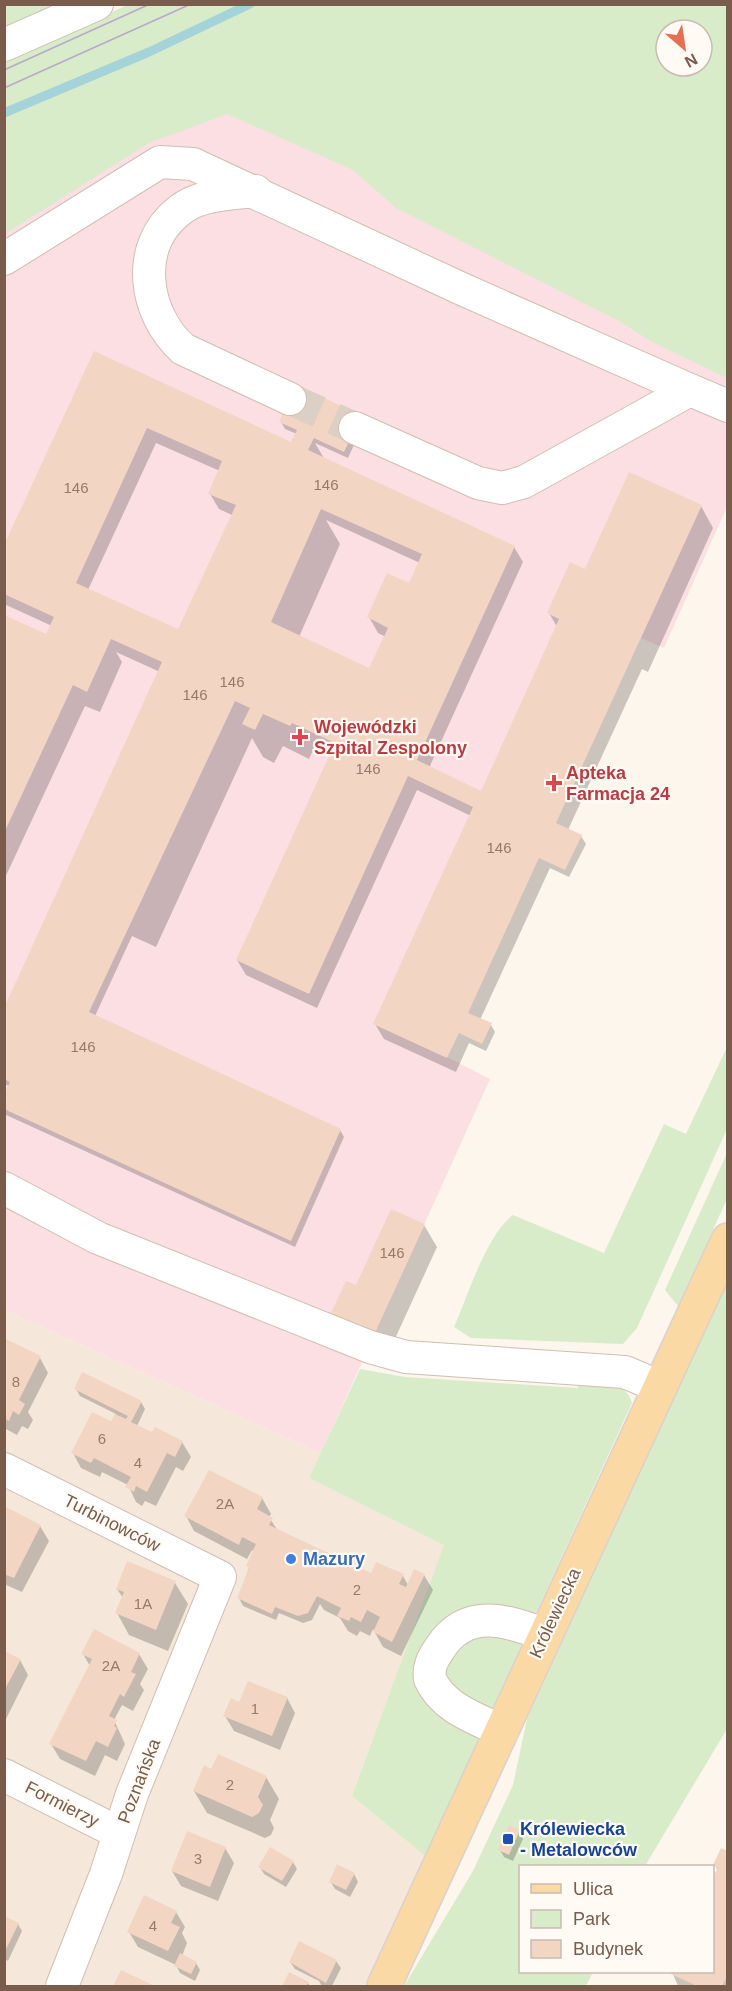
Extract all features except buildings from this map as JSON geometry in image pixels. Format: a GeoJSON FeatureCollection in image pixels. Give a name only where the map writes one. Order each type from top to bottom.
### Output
{"type":"FeatureCollection","features":[{"type":"Feature","properties":{"kind":"main road","name":"Królewiecka"},"geometry":{"type":"LineString","coordinates":[[384,1986],[728,1240]]}},
{"type":"Feature","properties":{"kind":"street"},"geometry":{"type":"LineString","coordinates":[[4,45],[97,4]]}},
{"type":"Feature","properties":{"kind":"street"},"geometry":{"type":"LineString","coordinates":[[4,259],[160,162],[193,164],[256,191],[462,289],[728,406]]}},
{"type":"Feature","properties":{"kind":"street"},"geometry":{"type":"LineString","coordinates":[[256,191],[222,195],[191,204],[178,211],[154,248],[148,273],[152,301],[165,330],[183,349],[290,399]]}},
{"type":"Feature","properties":{"kind":"street"},"geometry":{"type":"LineString","coordinates":[[355,428],[458,475],[478,483],[502,488],[524,482],[690,390]]}},
{"type":"Feature","properties":{"kind":"street"},"geometry":{"type":"LineString","coordinates":[[4,1188],[98,1238],[370,1347],[406,1357],[625,1372],[660,1387]]}},
{"type":"Feature","properties":{"kind":"street","name":"Turbinowców"},"geometry":{"type":"LineString","coordinates":[[4,1469],[220,1577]]}},
{"type":"Feature","properties":{"kind":"street","name":"Poznańska"},"geometry":{"type":"LineString","coordinates":[[62,1986],[106,1874],[119,1833],[220,1577]]}},
{"type":"Feature","properties":{"kind":"street"},"geometry":{"type":"LineString","coordinates":[[502,1731],[468,1715],[443,1697],[430,1679],[432,1663],[448,1635],[466,1624],[484,1620],[499,1621],[546,1635]]}},
{"type":"Feature","properties":{"kind":"street","name":"Formierzy"},"geometry":{"type":"LineString","coordinates":[[4,1774],[119,1833]]}},
{"type":"Feature","properties":{"kind":"shaded area","name":"Wojewódzki Szpital Zespolony"},"geometry":{"type":"Polygon","coordinates":[[[727,5],[727,507],[664,648],[641,638],[447,1057],[490,1079],[321,1453],[5,1310],[4,204],[186,120],[654,21],[654,78],[714,78],[714,18],[666,18],[727,5]]]}},
{"type":"Feature","properties":{"kind":"shaded area"},"geometry":{"type":"Polygon","coordinates":[[[5,1310],[321,1453],[309,1478],[445,1544],[352,1796],[425,1856],[365,1986],[5,1986],[5,1310]]]}},
{"type":"Feature","properties":{"kind":"green space"},"geometry":{"type":"Polygon","coordinates":[[[5,4],[56,5],[5,28],[5,4]]]}},
{"type":"Feature","properties":{"kind":"green space"},"geometry":{"type":"Polygon","coordinates":[[[128,5],[727,5],[727,378],[650,341],[621,322],[396,208],[353,170],[227,114],[149,143],[5,234],[5,58],[128,5]]]}},
{"type":"Feature","properties":{"kind":"green space"},"geometry":{"type":"Polygon","coordinates":[[[727,1047],[727,1129],[637,1328],[623,1344],[471,1338],[454,1327],[486,1251],[503,1224],[513,1215],[604,1253],[664,1124],[686,1134],[727,1047]]]}},
{"type":"Feature","properties":{"kind":"green space"},"geometry":{"type":"Polygon","coordinates":[[[727,1153],[727,1199],[678,1306],[665,1290],[727,1153]]]}},
{"type":"Feature","properties":{"kind":"green space"},"geometry":{"type":"Polygon","coordinates":[[[727,1283],[727,1729],[646,1865],[519,1865],[519,1973],[592,1973],[586,1986],[404,1986],[473,1871],[513,1785],[527,1719],[727,1283]]]}},
{"type":"Feature","properties":{"kind":"green space"},"geometry":{"type":"Polygon","coordinates":[[[360,1369],[405,1377],[578,1388],[578,1383],[610,1384],[624,1390],[632,1403],[425,1856],[352,1796],[444,1545],[309,1478],[360,1369]]]}},
{"type":"Feature","properties":{"kind":"waterway"},"geometry":{"type":"LineString","coordinates":[[4,113],[149,52],[250,4]]}},
{"type":"Feature","properties":{"kind":"tunnel"},"geometry":{"type":"LineString","coordinates":[[290,399],[355,428]]}},
{"type":"Feature","properties":{"kind":"tram line"},"geometry":{"type":"LineString","coordinates":[[4,70],[150,4]]}},
{"type":"Feature","properties":{"kind":"tram line"},"geometry":{"type":"LineString","coordinates":[[4,88],[191,4]]}},
{"type":"Feature","properties":{"kind":"place","name":"Wojewódzki Szpital Zespolony"},"geometry":{"type":"Point","coordinates":[300,737]}},
{"type":"Feature","properties":{"kind":"place","name":"Apteka Farmacja 24"},"geometry":{"type":"Point","coordinates":[554,783]}},
{"type":"Feature","properties":{"kind":"place","name":"Mazury"},"geometry":{"type":"Point","coordinates":[291,1559]}},
{"type":"Feature","properties":{"kind":"place","name":"Królewiecka - Metalowców"},"geometry":{"type":"Point","coordinates":[508,1839]}}]}
